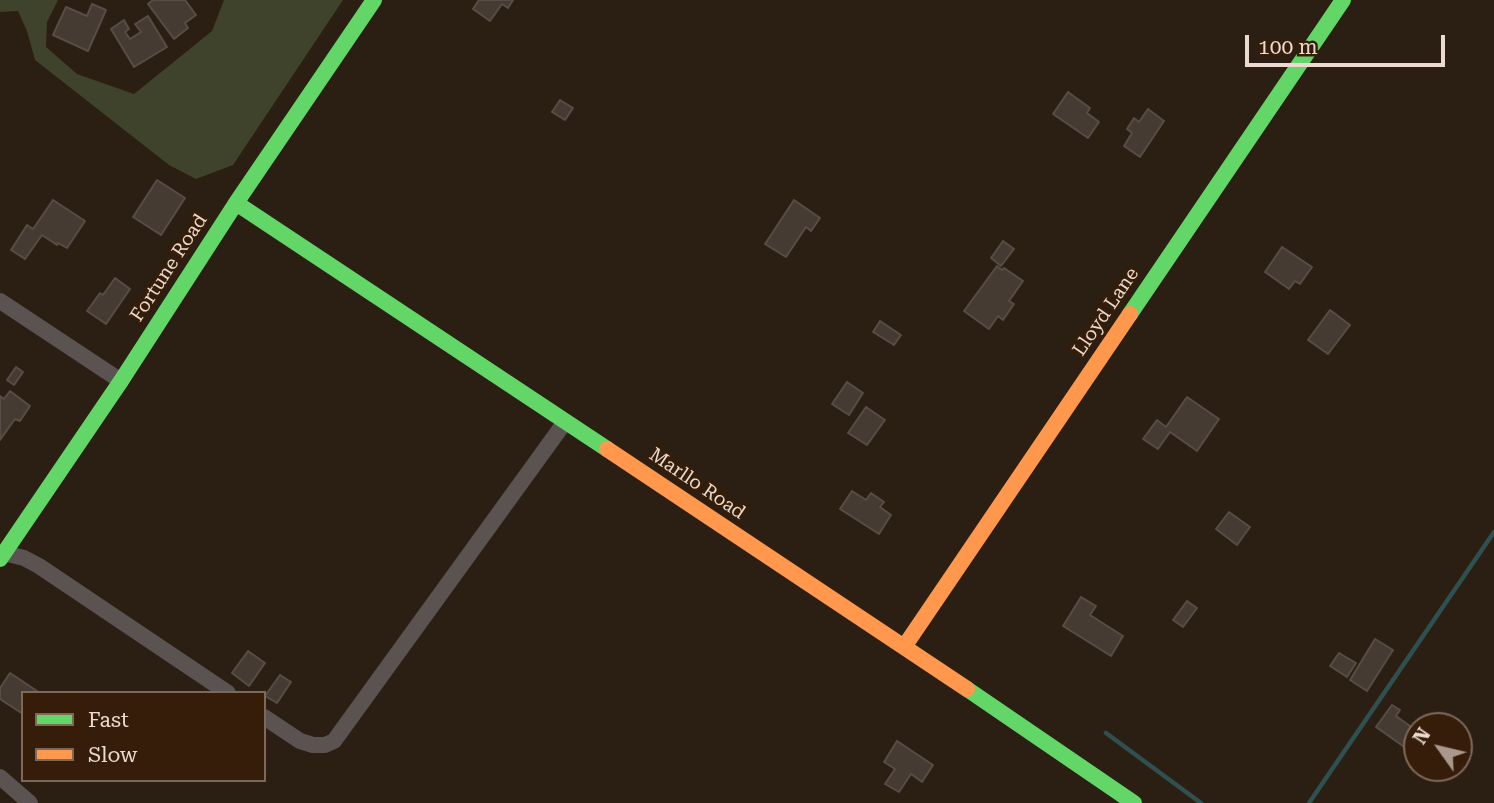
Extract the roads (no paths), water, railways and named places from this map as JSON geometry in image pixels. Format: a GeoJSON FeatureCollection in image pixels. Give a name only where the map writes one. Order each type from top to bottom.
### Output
{"type":"FeatureCollection","features":[{"type":"Feature","properties":{"kind":"street","name":"Fortune Road"},"geometry":{"type":"LineString","coordinates":[[2,556],[374,0]]}},
{"type":"Feature","properties":{"kind":"street","name":"Lloyd Lane"},"geometry":{"type":"LineString","coordinates":[[904,647],[1343,0]]}},
{"type":"Feature","properties":{"kind":"street","name":"Marllo Road"},"geometry":{"type":"LineString","coordinates":[[236,203],[1134,803]]}},
{"type":"Feature","properties":{"kind":"street"},"geometry":{"type":"LineString","coordinates":[[0,301],[121,381]]}},
{"type":"Feature","properties":{"kind":"street"},"geometry":{"type":"LineString","coordinates":[[266,718],[300,741],[313,745],[325,745],[334,741],[565,422]]}},
{"type":"Feature","properties":{"kind":"street"},"geometry":{"type":"LineString","coordinates":[[2,556],[24,558],[38,566],[225,691]]}},
{"type":"Feature","properties":{"kind":"street"},"geometry":{"type":"LineString","coordinates":[[2,783],[30,803]]}},
{"type":"Feature","properties":{"kind":"waterway"},"geometry":{"type":"LineString","coordinates":[[1309,803],[1494,532]]}},
{"type":"Feature","properties":{"kind":"waterway"},"geometry":{"type":"LineString","coordinates":[[1106,733],[1201,803]]}}]}
